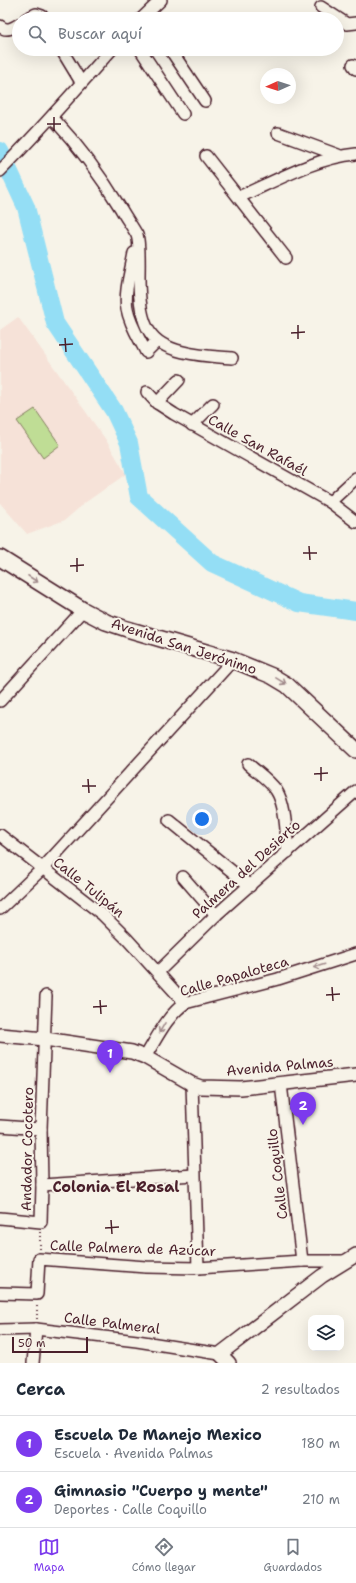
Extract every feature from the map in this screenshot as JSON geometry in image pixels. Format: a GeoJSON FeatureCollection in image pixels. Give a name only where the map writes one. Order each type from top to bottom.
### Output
{"type":"FeatureCollection","features":[{"type":"Feature","properties":{"kind":"main road","name":"Avenida San Jerónimo"},"geometry":{"type":"LineString","coordinates":[[0,558],[82,610],[127,630],[233,660],[272,676],[287,686],[356,750]]}},
{"type":"Feature","properties":{"kind":"street"},"geometry":{"type":"LineString","coordinates":[[150,12],[161,0]]}},
{"type":"Feature","properties":{"kind":"street"},"geometry":{"type":"LineString","coordinates":[[321,7],[329,12]]}},
{"type":"Feature","properties":{"kind":"street"},"geometry":{"type":"LineString","coordinates":[[344,22],[347,24],[356,23]]}},
{"type":"Feature","properties":{"kind":"street"},"geometry":{"type":"LineString","coordinates":[[0,26],[2,28],[12,28]]}},
{"type":"Feature","properties":{"kind":"street"},"geometry":{"type":"LineString","coordinates":[[65,56],[81,82]]}},
{"type":"Feature","properties":{"kind":"street"},"geometry":{"type":"LineString","coordinates":[[0,171],[52,117],[81,82],[105,56]]}},
{"type":"Feature","properties":{"kind":"street"},"geometry":{"type":"LineString","coordinates":[[145,56],[183,114]]}},
{"type":"Feature","properties":{"kind":"street"},"geometry":{"type":"LineString","coordinates":[[175,56],[205,101]]}},
{"type":"Feature","properties":{"kind":"street"},"geometry":{"type":"LineString","coordinates":[[52,117],[93,166],[137,236],[139,280],[143,318],[149,331],[157,341],[169,347],[197,355],[232,358]]}},
{"type":"Feature","properties":{"kind":"street"},"geometry":{"type":"LineString","coordinates":[[278,133],[338,155]]}},
{"type":"Feature","properties":{"kind":"street"},"geometry":{"type":"LineString","coordinates":[[239,197],[338,155],[356,154]]}},
{"type":"Feature","properties":{"kind":"street"},"geometry":{"type":"LineString","coordinates":[[206,156],[286,258]]}},
{"type":"Feature","properties":{"kind":"street"},"geometry":{"type":"LineString","coordinates":[[137,236],[127,296],[127,308],[133,328],[146,352],[157,341]]}},
{"type":"Feature","properties":{"kind":"street"},"geometry":{"type":"LineString","coordinates":[[157,403],[179,380]]}},
{"type":"Feature","properties":{"kind":"street","name":"Calle San Rafaél"},"geometry":{"type":"LineString","coordinates":[[147,392],[157,403],[192,425],[330,502],[356,522]]}},
{"type":"Feature","properties":{"kind":"street"},"geometry":{"type":"LineString","coordinates":[[192,425],[213,404]]}},
{"type":"Feature","properties":{"kind":"street"},"geometry":{"type":"LineString","coordinates":[[330,502],[356,478]]}},
{"type":"Feature","properties":{"kind":"street"},"geometry":{"type":"LineString","coordinates":[[0,701],[82,610]]}},
{"type":"Feature","properties":{"kind":"street"},"geometry":{"type":"LineString","coordinates":[[0,909],[42,869],[233,660]]}},
{"type":"Feature","properties":{"kind":"street"},"geometry":{"type":"LineString","coordinates":[[248,764],[277,792],[281,801],[288,852]]}},
{"type":"Feature","properties":{"kind":"street","name":"Palmera del Desierto"},"geometry":{"type":"LineString","coordinates":[[158,972],[216,915],[356,791]]}},
{"type":"Feature","properties":{"kind":"street"},"geometry":{"type":"LineString","coordinates":[[169,820],[250,886]]}},
{"type":"Feature","properties":{"kind":"street","name":"Calle Tulipán"},"geometry":{"type":"LineString","coordinates":[[0,836],[103,915],[158,972],[185,1003]]}},
{"type":"Feature","properties":{"kind":"street"},"geometry":{"type":"LineString","coordinates":[[183,877],[216,915]]}},
{"type":"Feature","properties":{"kind":"street","name":"Calle Papaloteca"},"geometry":{"type":"LineString","coordinates":[[145,1057],[166,1022],[175,1011],[185,1003],[278,979],[356,954]]}},
{"type":"Feature","properties":{"kind":"street","name":"Andador Cocotero"},"geometry":{"type":"LineString","coordinates":[[41,1222],[46,996]]}},
{"type":"Feature","properties":{"kind":"street","name":"Avenida Palmas"},"geometry":{"type":"LineString","coordinates":[[0,1035],[45,1039],[132,1052],[145,1057],[192,1084],[201,1087],[241,1088],[356,1075]]}},
{"type":"Feature","properties":{"kind":"street"},"geometry":{"type":"LineString","coordinates":[[192,1084],[198,1268]]}},
{"type":"Feature","properties":{"kind":"street","name":"Calle Coquillo"},"geometry":{"type":"LineString","coordinates":[[281,1084],[302,1261]]}},
{"type":"Feature","properties":{"kind":"street"},"geometry":{"type":"LineString","coordinates":[[0,1126],[42,1130]]}},
{"type":"Feature","properties":{"kind":"street"},"geometry":{"type":"LineString","coordinates":[[42,1185],[194,1176]]}},
{"type":"Feature","properties":{"kind":"street"},"geometry":{"type":"LineString","coordinates":[[0,1218],[41,1222]]}},
{"type":"Feature","properties":{"kind":"street"},"geometry":{"type":"LineString","coordinates":[[224,1359],[322,1276],[351,1258]]}},
{"type":"Feature","properties":{"kind":"street","name":"Calle Palmera de Azúcar"},"geometry":{"type":"LineString","coordinates":[[38,1294],[39,1259],[146,1267],[198,1268],[351,1258]]}},
{"type":"Feature","properties":{"kind":"street"},"geometry":{"type":"LineString","coordinates":[[0,1293],[38,1294]]}},
{"type":"Feature","properties":{"kind":"street"},"geometry":{"type":"LineString","coordinates":[[33,1363],[36,1329]]}},
{"type":"Feature","properties":{"kind":"street","name":"Calle Palmeral"},"geometry":{"type":"LineString","coordinates":[[0,1330],[36,1329],[137,1341],[224,1359]]}},
{"type":"Feature","properties":{"kind":"path","name":"Andador Cocotero"},"geometry":{"type":"LineString","coordinates":[[39,1259],[41,1222]]}},
{"type":"Feature","properties":{"kind":"path"},"geometry":{"type":"LineString","coordinates":[[36,1329],[38,1294]]}},
{"type":"Feature","properties":{"kind":"shaded area"},"geometry":{"type":"Polygon","coordinates":[[[18,317],[106,440],[126,474],[86,502],[65,520],[27,534],[0,503],[0,330],[18,317]]]}},
{"type":"Feature","properties":{"kind":"green space"},"geometry":{"type":"Polygon","coordinates":[[[35,409],[60,445],[43,458],[17,421],[35,409]]]}},
{"type":"Feature","properties":{"kind":"waterway"},"geometry":{"type":"LineString","coordinates":[[0,151],[26,207],[55,323],[114,411],[129,443],[139,497],[212,563],[299,603],[356,611]]}},
{"type":"Feature","properties":{"kind":"place","name":"Escuela De Manejo Mexico"},"geometry":{"type":"Point","coordinates":[110,1073]}},
{"type":"Feature","properties":{"kind":"place","name":"Gimnasio \"Cuerpo y mente\""},"geometry":{"type":"Point","coordinates":[303,1125]}},
{"type":"Feature","properties":{"kind":"district","name":"Colonia El Rosal"},"geometry":{"type":"Point","coordinates":[116,1187]}}]}
